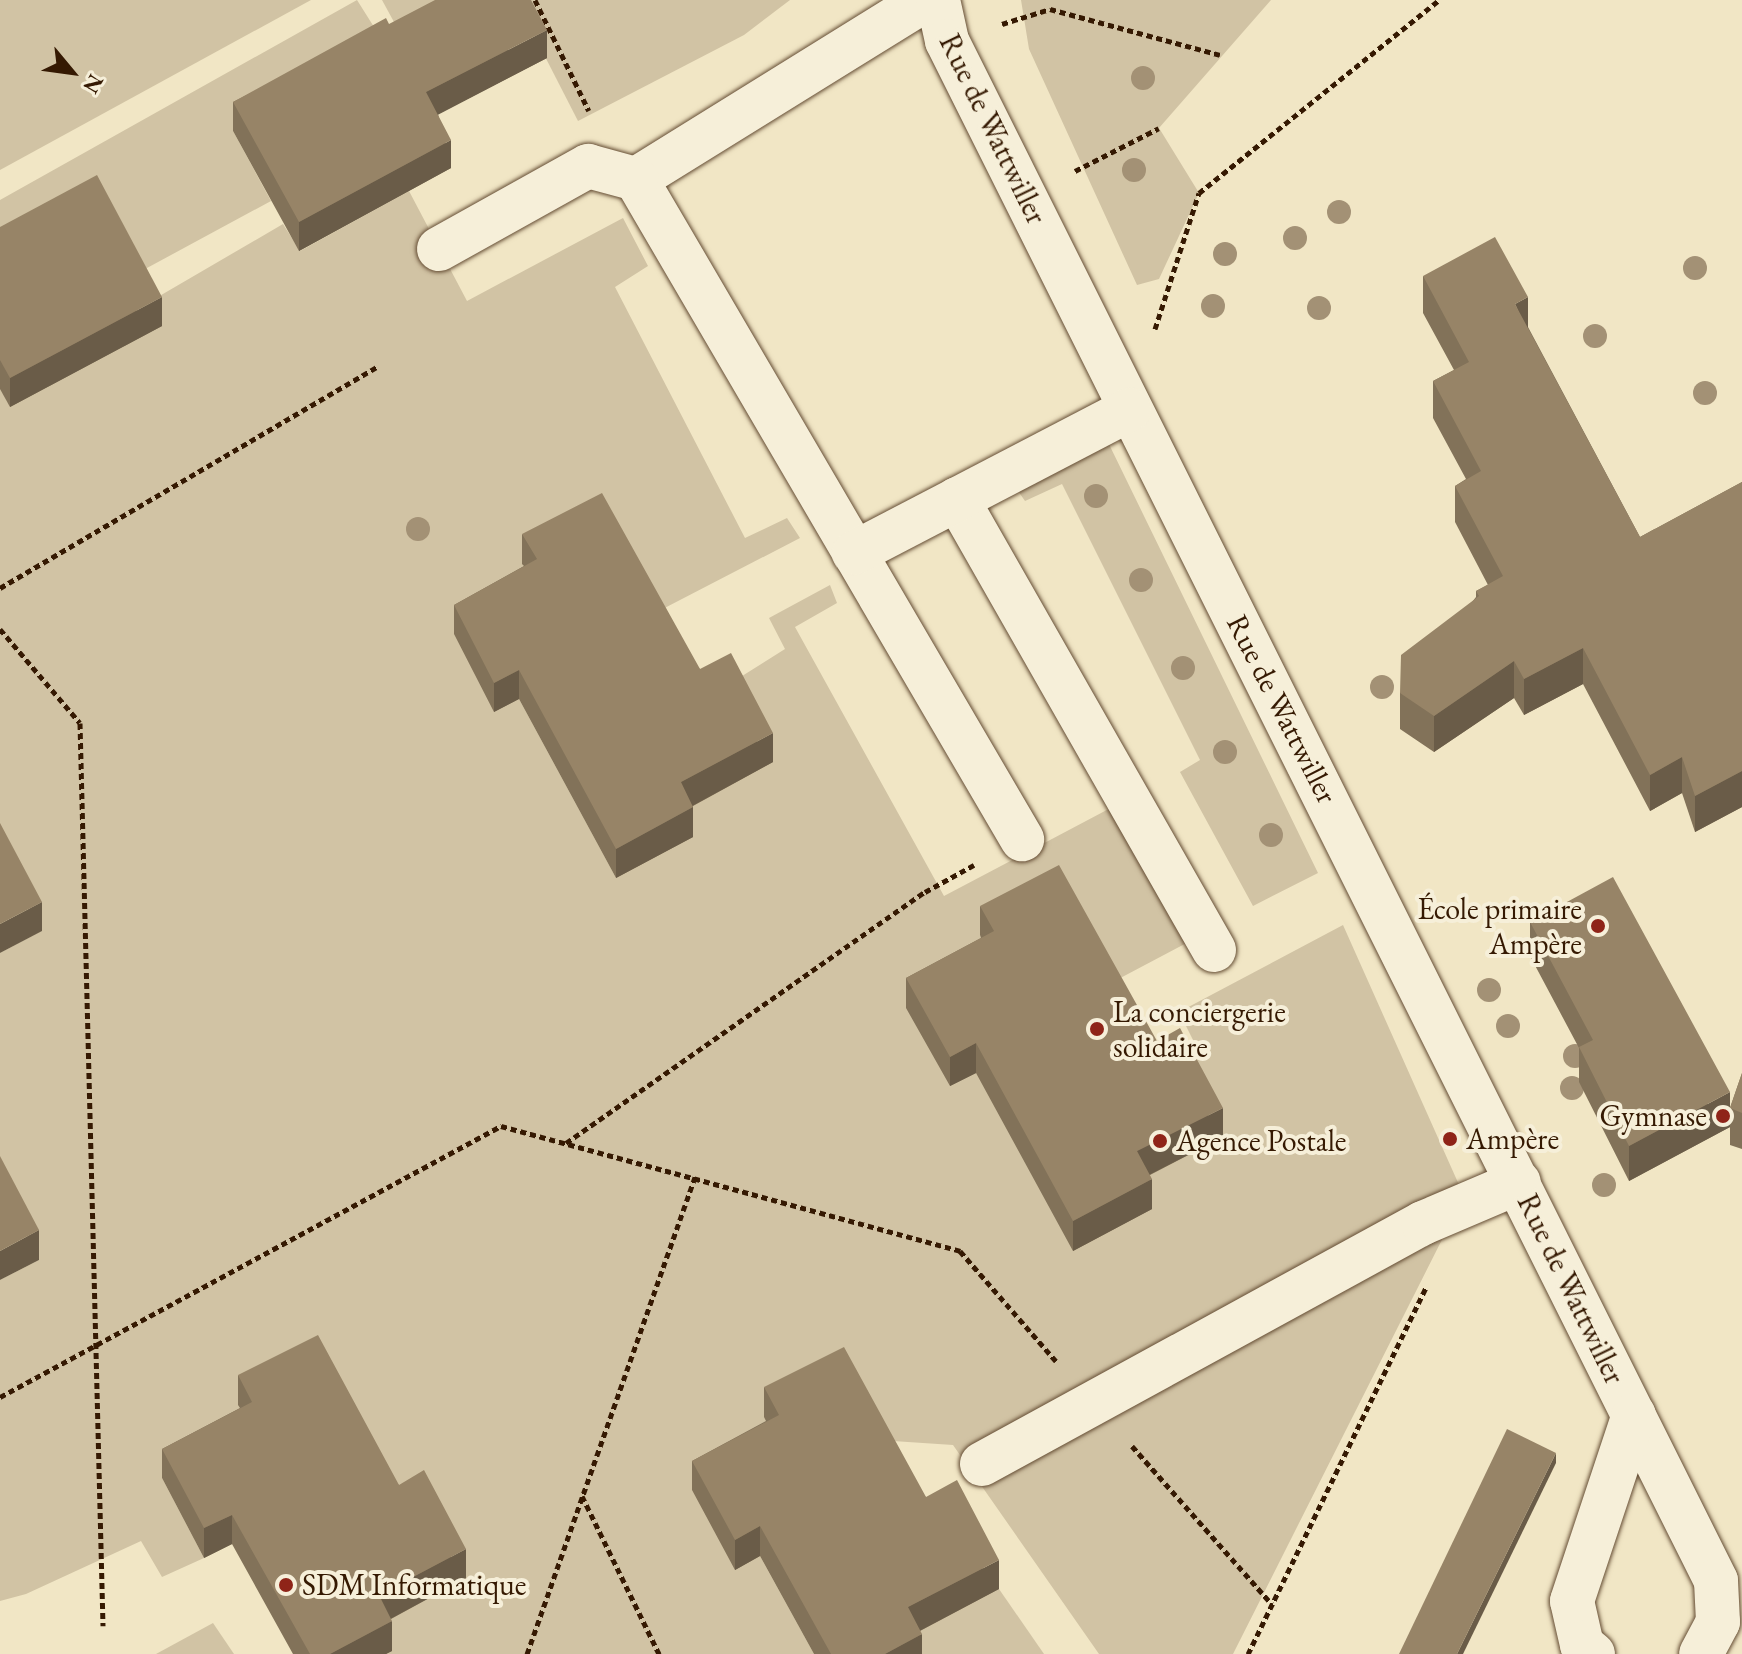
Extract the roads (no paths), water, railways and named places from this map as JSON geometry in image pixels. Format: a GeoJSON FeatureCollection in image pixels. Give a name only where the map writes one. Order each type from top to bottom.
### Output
{"type":"FeatureCollection","features":[{"type":"Feature","properties":{"kind":"street"},"geometry":{"type":"LineString","coordinates":[[636,179],[925,0]]}},
{"type":"Feature","properties":{"kind":"street","name":"Rue de Wattwiller"},"geometry":{"type":"LineString","coordinates":[[943,21],[1129,410],[1519,1182],[1716,1581],[1718,1622],[1701,1654]]}},
{"type":"Feature","properties":{"kind":"street"},"geometry":{"type":"LineString","coordinates":[[439,249],[588,166],[636,179],[1022,839]]}},
{"type":"Feature","properties":{"kind":"street"},"geometry":{"type":"LineString","coordinates":[[854,553],[1129,410]]}},
{"type":"Feature","properties":{"kind":"street"},"geometry":{"type":"LineString","coordinates":[[957,499],[1214,950]]}},
{"type":"Feature","properties":{"kind":"street"},"geometry":{"type":"LineString","coordinates":[[982,1464],[1423,1223],[1519,1182]]}},
{"type":"Feature","properties":{"kind":"street","name":"Rue de Wattwiller"},"geometry":{"type":"LineString","coordinates":[[1593,1654],[1582,1645],[1572,1601],[1634,1415]]}},
{"type":"Feature","properties":{"kind":"place","name":"École primaire Ampère"},"geometry":{"type":"Point","coordinates":[1598,926]}},
{"type":"Feature","properties":{"kind":"place","name":"La conciergerie solidaire"},"geometry":{"type":"Point","coordinates":[1097,1029]}},
{"type":"Feature","properties":{"kind":"place","name":"Gymnase"},"geometry":{"type":"Point","coordinates":[1723,1116]}},
{"type":"Feature","properties":{"kind":"place","name":"Ampère"},"geometry":{"type":"Point","coordinates":[1450,1139]}},
{"type":"Feature","properties":{"kind":"place","name":"Agence Postale"},"geometry":{"type":"Point","coordinates":[1160,1141]}},
{"type":"Feature","properties":{"kind":"place","name":"SDM Informatique"},"geometry":{"type":"Point","coordinates":[286,1585]}}]}
